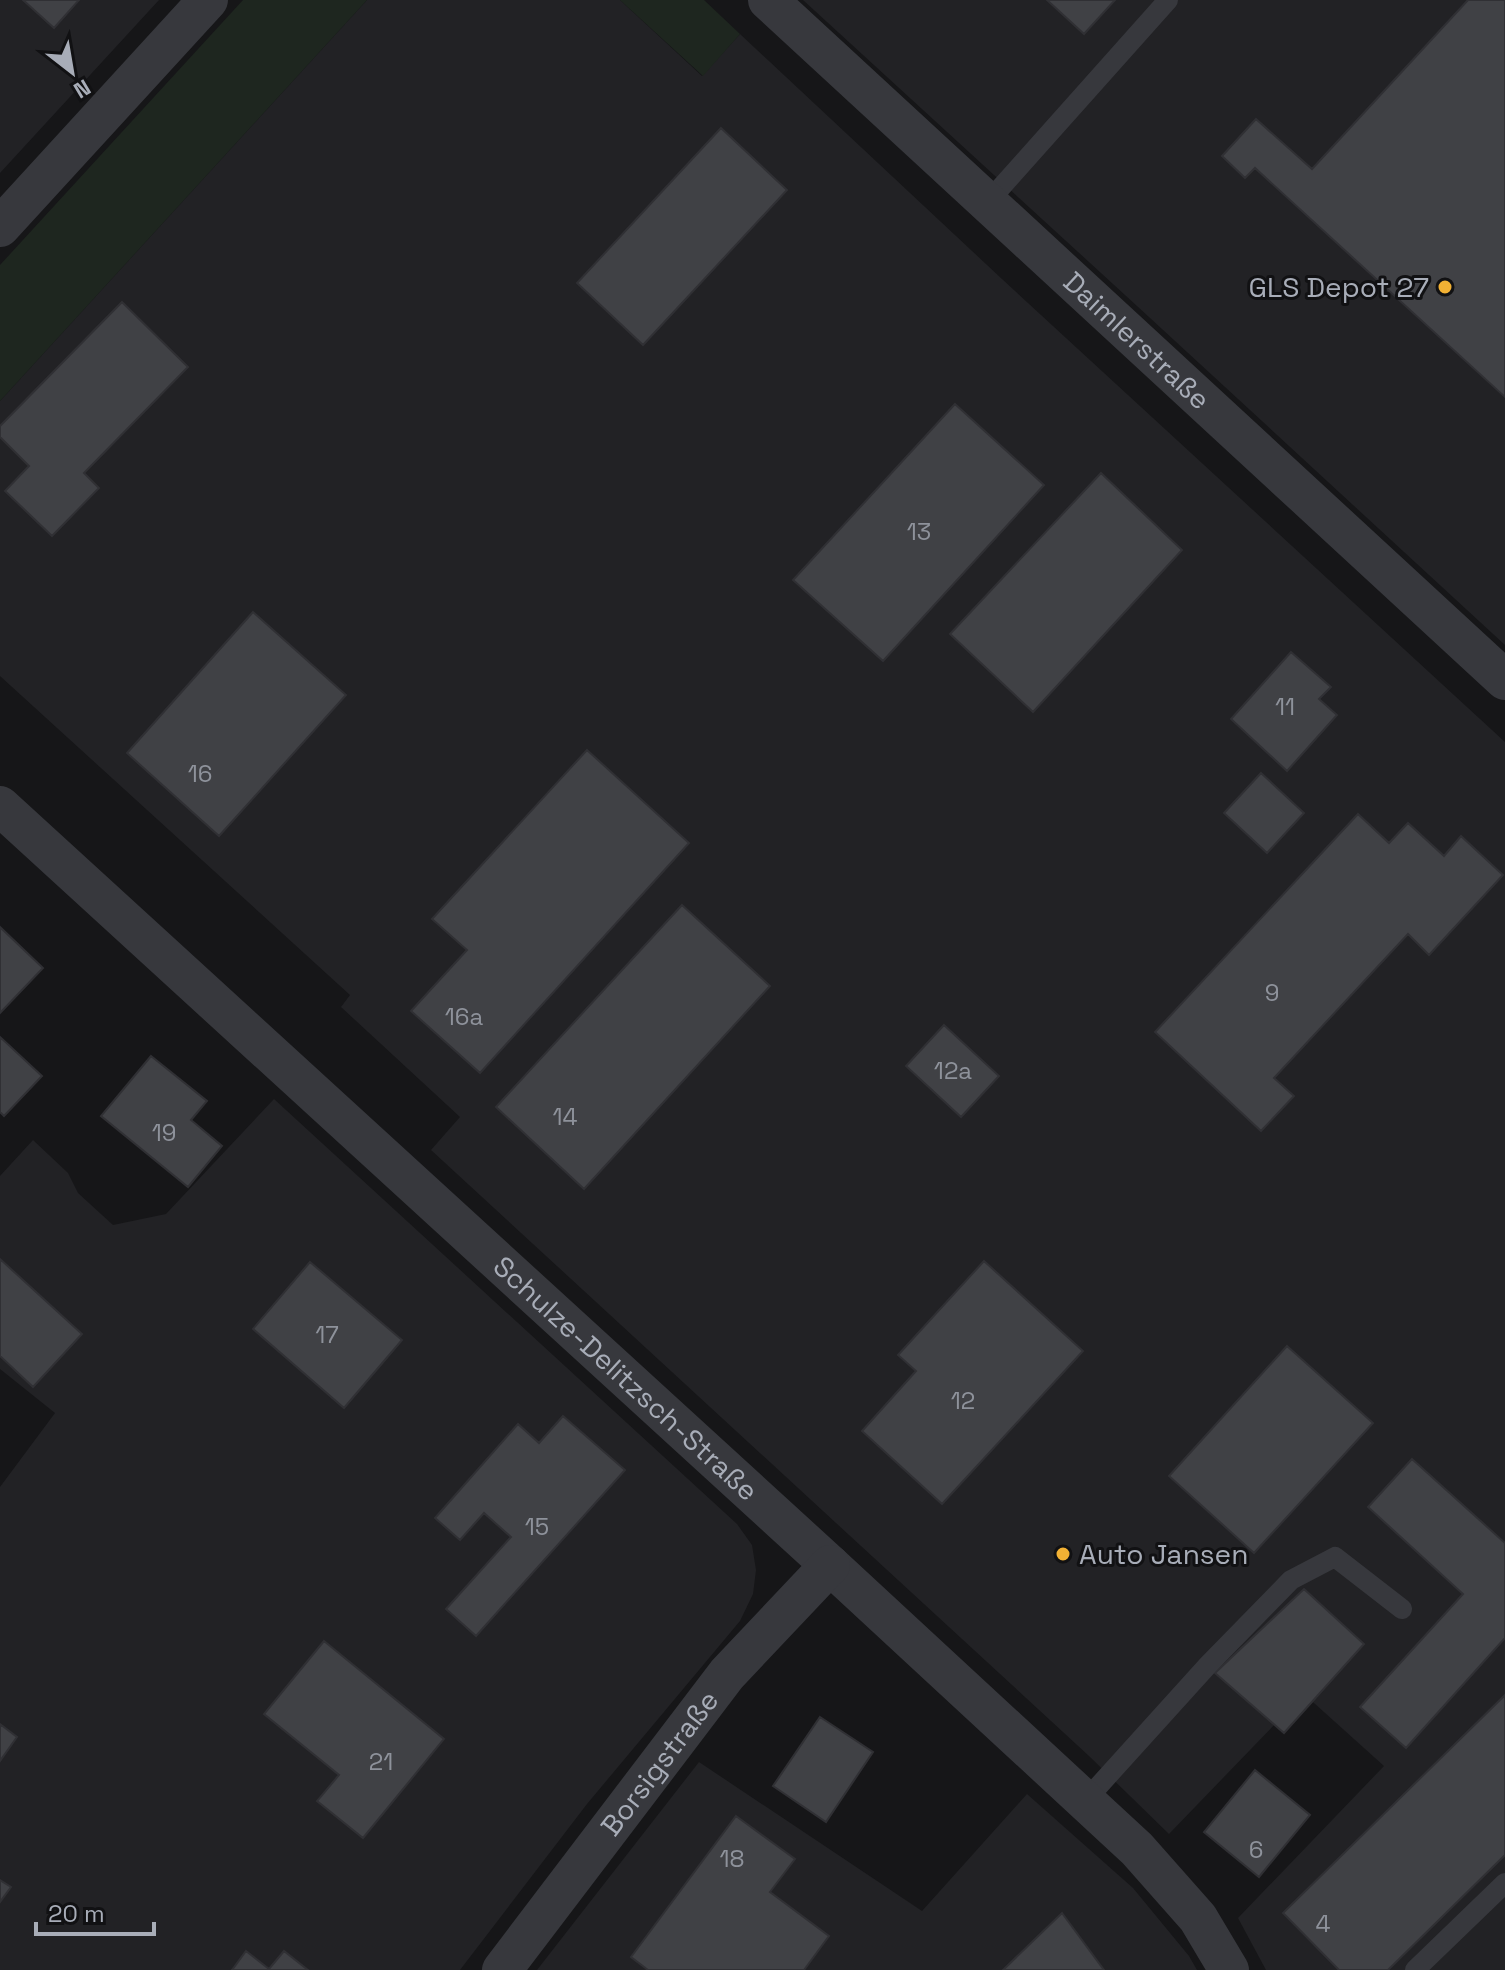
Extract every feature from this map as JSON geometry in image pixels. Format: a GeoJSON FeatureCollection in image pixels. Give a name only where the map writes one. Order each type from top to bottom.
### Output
{"type":"FeatureCollection","features":[{"type":"Feature","properties":{"kind":"street"},"geometry":{"type":"LineString","coordinates":[[0,227],[208,0]]}},
{"type":"Feature","properties":{"kind":"street","name":"Daimlerstraße"},"geometry":{"type":"LineString","coordinates":[[768,0],[1505,680]]}},
{"type":"Feature","properties":{"kind":"street","name":"Schulze-Delitzsch-Straße"},"geometry":{"type":"LineString","coordinates":[[0,806],[1137,1849],[1198,1918],[1229,1970]]}},
{"type":"Feature","properties":{"kind":"street","name":"Borsigstraße"},"geometry":{"type":"LineString","coordinates":[[502,1970],[727,1674],[830,1565]]}},
{"type":"Feature","properties":{"kind":"lane"},"geometry":{"type":"LineString","coordinates":[[987,203],[1168,0]]}},
{"type":"Feature","properties":{"kind":"lane"},"geometry":{"type":"LineString","coordinates":[[1085,1801],[1208,1665],[1291,1580],[1335,1557],[1402,1609]]}},
{"type":"Feature","properties":{"kind":"lane"},"geometry":{"type":"LineString","coordinates":[[1415,1970],[1505,1883]]}},
{"type":"Feature","properties":{"kind":"shaded area"},"geometry":{"type":"Polygon","coordinates":[[[0,0],[159,0],[0,173],[0,0]]]}},
{"type":"Feature","properties":{"kind":"shaded area"},"geometry":{"type":"Polygon","coordinates":[[[243,0],[367,0],[0,401],[0,265],[243,0]]]}},
{"type":"Feature","properties":{"kind":"shaded area"},"geometry":{"type":"Polygon","coordinates":[[[367,0],[620,0],[702,76],[740,34],[1505,742],[1505,1970],[1266,1970],[1238,1918],[1384,1766],[1304,1694],[1169,1834],[1089,1756],[431,1150],[460,1117],[341,1007],[350,995],[0,676],[0,401],[367,0]]]}},
{"type":"Feature","properties":{"kind":"shaded area"},"geometry":{"type":"Polygon","coordinates":[[[620,0],[704,0],[740,34],[703,76],[620,0]]]}},
{"type":"Feature","properties":{"kind":"shaded area"},"geometry":{"type":"Polygon","coordinates":[[[803,0],[1505,0],[1505,645],[1137,306],[803,0]]]}},
{"type":"Feature","properties":{"kind":"shaded area"},"geometry":{"type":"Polygon","coordinates":[[[274,1099],[737,1524],[752,1545],[756,1570],[753,1594],[740,1621],[587,1804],[460,1970],[0,1970],[0,1487],[55,1413],[0,1369],[0,1176],[33,1140],[68,1173],[78,1193],[113,1225],[166,1214],[274,1099]]]}},
{"type":"Feature","properties":{"kind":"shaded area"},"geometry":{"type":"Polygon","coordinates":[[[699,1762],[922,1911],[1027,1794],[1133,1888],[1197,1970],[537,1970],[699,1762]]]}},
{"type":"Feature","properties":{"kind":"building"},"geometry":{"type":"Polygon","coordinates":[[[23,0],[79,0],[54,28],[23,0]]]}},
{"type":"Feature","properties":{"kind":"building"},"geometry":{"type":"Polygon","coordinates":[[[1047,0],[1115,0],[1084,34],[1047,0]]]}},
{"type":"Feature","properties":{"kind":"building","name":"GLS Depot 27"},"geometry":{"type":"Polygon","coordinates":[[[1468,0],[1505,0],[1505,397],[1255,168],[1245,178],[1222,156],[1256,119],[1312,169],[1468,0]]]}},
{"type":"Feature","properties":{"kind":"building"},"geometry":{"type":"Polygon","coordinates":[[[721,128],[787,190],[643,345],[577,283],[721,128]]]}},
{"type":"Feature","properties":{"kind":"building"},"geometry":{"type":"Polygon","coordinates":[[[122,302],[188,367],[84,473],[99,488],[52,536],[5,491],[29,466],[0,437],[0,426],[122,302]]]}},
{"type":"Feature","properties":{"kind":"building"},"geometry":{"type":"Polygon","coordinates":[[[955,404],[1044,485],[883,661],[793,580],[955,404]]]}},
{"type":"Feature","properties":{"kind":"building"},"geometry":{"type":"Polygon","coordinates":[[[1101,473],[1182,550],[1033,712],[950,634],[1101,473]]]}},
{"type":"Feature","properties":{"kind":"building"},"geometry":{"type":"Polygon","coordinates":[[[253,612],[346,695],[219,836],[127,753],[253,612]]]}},
{"type":"Feature","properties":{"kind":"building"},"geometry":{"type":"Polygon","coordinates":[[[1291,652],[1331,687],[1319,699],[1337,715],[1287,771],[1231,719],[1291,652]]]}},
{"type":"Feature","properties":{"kind":"building"},"geometry":{"type":"Polygon","coordinates":[[[587,750],[689,843],[480,1073],[411,1011],[467,950],[432,919],[587,750]]]}},
{"type":"Feature","properties":{"kind":"building"},"geometry":{"type":"Polygon","coordinates":[[[1261,773],[1304,813],[1267,853],[1224,813],[1261,773]]]}},
{"type":"Feature","properties":{"kind":"building"},"geometry":{"type":"Polygon","coordinates":[[[1358,814],[1389,843],[1408,823],[1444,856],[1461,836],[1503,875],[1429,955],[1408,934],[1274,1078],[1294,1096],[1261,1131],[1155,1032],[1358,814]]]}},
{"type":"Feature","properties":{"kind":"building"},"geometry":{"type":"Polygon","coordinates":[[[682,905],[770,986],[584,1189],[496,1107],[682,905]]]}},
{"type":"Feature","properties":{"kind":"building"},"geometry":{"type":"Polygon","coordinates":[[[0,927],[43,968],[0,1013],[0,927]]]}},
{"type":"Feature","properties":{"kind":"building"},"geometry":{"type":"Polygon","coordinates":[[[944,1025],[999,1076],[961,1117],[906,1066],[944,1025]]]}},
{"type":"Feature","properties":{"kind":"building"},"geometry":{"type":"Polygon","coordinates":[[[0,1037],[42,1076],[4,1116],[0,1112],[0,1037]]]}},
{"type":"Feature","properties":{"kind":"building"},"geometry":{"type":"Polygon","coordinates":[[[151,1056],[207,1101],[191,1120],[222,1146],[188,1187],[101,1116],[151,1056]]]}},
{"type":"Feature","properties":{"kind":"building"},"geometry":{"type":"Polygon","coordinates":[[[0,1259],[82,1334],[33,1387],[0,1356],[0,1259]]]}},
{"type":"Feature","properties":{"kind":"building"},"geometry":{"type":"Polygon","coordinates":[[[984,1261],[1083,1351],[942,1504],[862,1431],[916,1371],[898,1355],[984,1261]]]}},
{"type":"Feature","properties":{"kind":"building"},"geometry":{"type":"Polygon","coordinates":[[[310,1262],[402,1340],[344,1408],[253,1329],[310,1262]]]}},
{"type":"Feature","properties":{"kind":"building"},"geometry":{"type":"Polygon","coordinates":[[[1287,1346],[1373,1423],[1254,1553],[1169,1476],[1287,1346]]]}},
{"type":"Feature","properties":{"kind":"building"},"geometry":{"type":"Polygon","coordinates":[[[563,1416],[625,1470],[476,1636],[446,1609],[511,1537],[484,1513],[460,1540],[435,1518],[518,1424],[539,1443],[563,1416]]]}},
{"type":"Feature","properties":{"kind":"building"},"geometry":{"type":"Polygon","coordinates":[[[1412,1459],[1505,1543],[1505,1638],[1406,1748],[1360,1707],[1463,1594],[1368,1507],[1412,1459]]]}},
{"type":"Feature","properties":{"kind":"building"},"geometry":{"type":"Polygon","coordinates":[[[1304,1589],[1364,1644],[1284,1733],[1215,1673],[1304,1589]]]}},
{"type":"Feature","properties":{"kind":"building"},"geometry":{"type":"Polygon","coordinates":[[[324,1641],[444,1739],[363,1838],[317,1801],[339,1775],[264,1714],[324,1641]]]}},
{"type":"Feature","properties":{"kind":"building"},"geometry":{"type":"Polygon","coordinates":[[[1505,1695],[1505,1855],[1388,1970],[1339,1970],[1283,1913],[1505,1695]]]}},
{"type":"Feature","properties":{"kind":"building"},"geometry":{"type":"Polygon","coordinates":[[[820,1717],[873,1752],[826,1822],[773,1786],[820,1717]]]}},
{"type":"Feature","properties":{"kind":"building"},"geometry":{"type":"Polygon","coordinates":[[[0,1724],[17,1737],[0,1761],[0,1724]]]}},
{"type":"Feature","properties":{"kind":"building"},"geometry":{"type":"Polygon","coordinates":[[[1255,1770],[1310,1815],[1259,1877],[1204,1832],[1255,1770]]]}},
{"type":"Feature","properties":{"kind":"building"},"geometry":{"type":"Polygon","coordinates":[[[736,1816],[795,1859],[770,1892],[829,1936],[804,1970],[648,1970],[631,1957],[736,1816]]]}},
{"type":"Feature","properties":{"kind":"building"},"geometry":{"type":"Polygon","coordinates":[[[0,1880],[11,1887],[0,1902],[0,1880]]]}},
{"type":"Feature","properties":{"kind":"building"},"geometry":{"type":"Polygon","coordinates":[[[1062,1913],[1104,1970],[1003,1970],[1062,1913]]]}},
{"type":"Feature","properties":{"kind":"building"},"geometry":{"type":"Polygon","coordinates":[[[246,1951],[269,1969],[284,1951],[308,1970],[232,1970],[246,1951]]]}},
{"type":"Feature","properties":{"kind":"place","name":"GLS Depot 27"},"geometry":{"type":"Point","coordinates":[1445,287]}},
{"type":"Feature","properties":{"kind":"place","name":"Auto Jansen"},"geometry":{"type":"Point","coordinates":[1063,1554]}}]}
